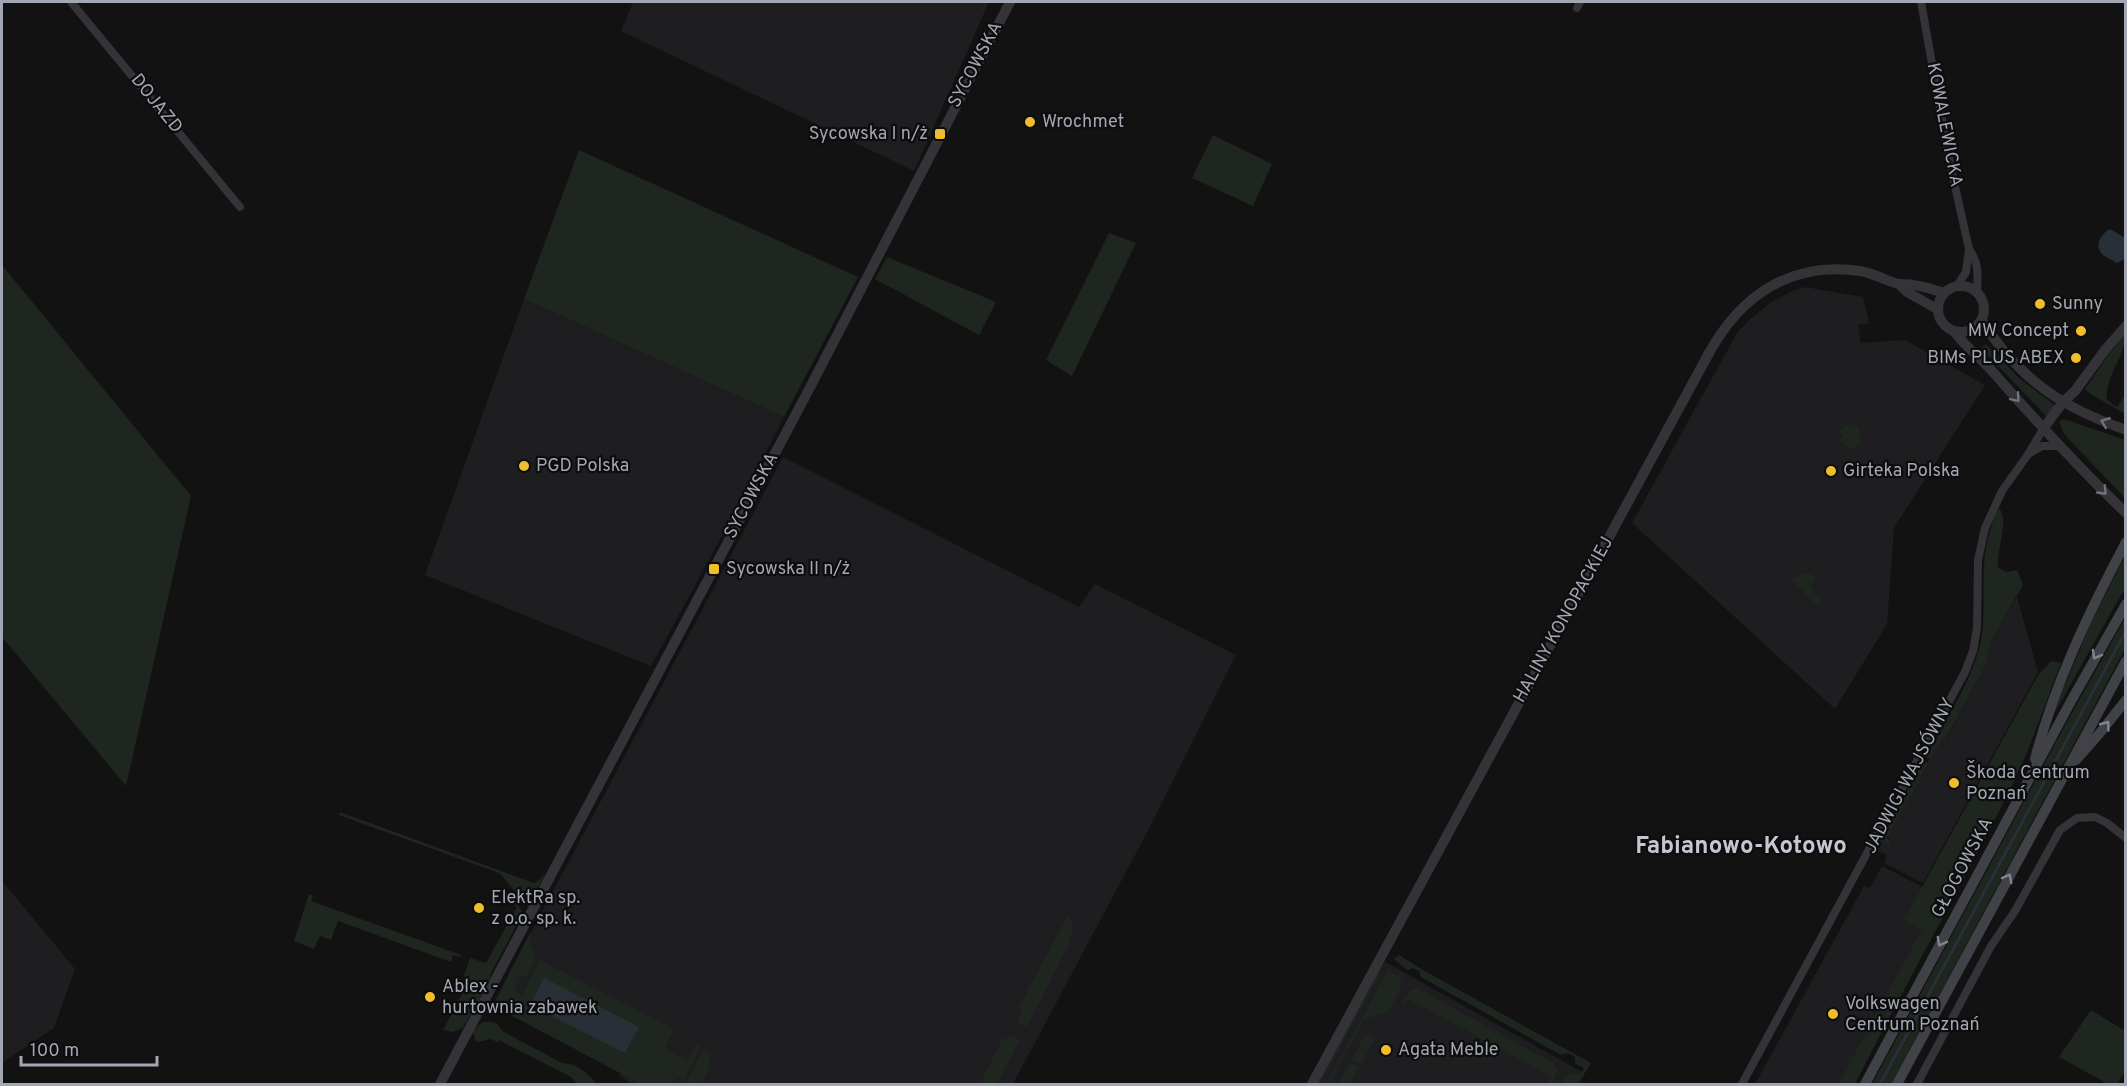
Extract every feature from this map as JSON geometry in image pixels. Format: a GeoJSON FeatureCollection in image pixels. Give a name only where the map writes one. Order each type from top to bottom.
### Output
{"type":"FeatureCollection","features":[{"type":"Feature","properties":{"kind":"main road"},"geometry":{"type":"LineString","coordinates":[[2029,779],[2046,718],[2071,654],[2091,608],[2126,542]]}},
{"type":"Feature","properties":{"kind":"main road","name":"GŁOGOWSKA"},"geometry":{"type":"LineString","coordinates":[[1865,1084],[2126,604]]}},
{"type":"Feature","properties":{"kind":"main road"},"geometry":{"type":"LineString","coordinates":[[1897,1084],[2126,661]]}},
{"type":"Feature","properties":{"kind":"main road"},"geometry":{"type":"LineString","coordinates":[[2060,782],[2126,700]]}},
{"type":"Feature","properties":{"kind":"street","name":"DOJAZD"},"geometry":{"type":"LineString","coordinates":[[71,2],[240,207]]}},
{"type":"Feature","properties":{"kind":"street","name":"SYCOWSKA"},"geometry":{"type":"LineString","coordinates":[[440,1084],[794,417],[1010,2]]}},
{"type":"Feature","properties":{"kind":"street","name":"KOWALEWICKA"},"geometry":{"type":"LineString","coordinates":[[1921,2],[1950,164],[1969,249],[1966,272],[1957,286]]}},
{"type":"Feature","properties":{"kind":"street","name":"KOWALEWICKA"},"geometry":{"type":"LineString","coordinates":[[1969,249],[1974,256],[1978,271],[1977,292]]}},
{"type":"Feature","properties":{"kind":"street","name":"HALINY KONOPACKIEJ"},"geometry":{"type":"LineString","coordinates":[[1312,1084],[1705,361],[1728,323],[1744,306],[1770,286],[1809,272],[1832,269],[1854,271],[1873,274],[1899,284],[1944,293]]}},
{"type":"Feature","properties":{"kind":"street","name":"HALINY KONOPACKIEJ"},"geometry":{"type":"LineString","coordinates":[[1899,284],[1907,292],[1937,309]]}},
{"type":"Feature","properties":{"kind":"street"},"geometry":{"type":"LineString","coordinates":[[2126,430],[2063,402],[2023,373],[1988,334],[1982,320],[1983,302],[1977,292],[1968,287],[1957,286],[1944,293],[1937,309],[1941,323],[1954,332],[1989,367],[2043,429],[2126,513]]}},
{"type":"Feature","properties":{"kind":"street"},"geometry":{"type":"LineString","coordinates":[[1954,332],[1971,331],[1982,320]]}},
{"type":"Feature","properties":{"kind":"street"},"geometry":{"type":"LineString","coordinates":[[2043,429],[2126,326]]}},
{"type":"Feature","properties":{"kind":"street"},"geometry":{"type":"LineString","coordinates":[[2075,391],[2085,413]]}},
{"type":"Feature","properties":{"kind":"street","name":"JADWIGI WAJSÓWNY"},"geometry":{"type":"LineString","coordinates":[[1742,1084],[1965,672],[1973,651],[1977,628],[1978,560],[1985,528],[2002,491],[2043,429]]}},
{"type":"Feature","properties":{"kind":"street"},"geometry":{"type":"LineString","coordinates":[[2029,453],[2042,446],[2059,446]]}},
{"type":"Feature","properties":{"kind":"street"},"geometry":{"type":"LineString","coordinates":[[1917,1084],[1991,946],[2019,903],[2060,830],[2081,817],[2095,817],[2108,823],[2126,838]]}},
{"type":"Feature","properties":{"kind":"shaded area"},"geometry":{"type":"Polygon","coordinates":[[[633,2],[989,2],[914,171],[621,31],[633,2]]]}},
{"type":"Feature","properties":{"kind":"shaded area"},"geometry":{"type":"Polygon","coordinates":[[[1213,135],[1272,164],[1253,206],[1192,178],[1213,135]]]}},
{"type":"Feature","properties":{"kind":"shaded area"},"geometry":{"type":"Polygon","coordinates":[[[579,150],[858,277],[784,417],[524,299],[579,150]]]}},
{"type":"Feature","properties":{"kind":"shaded area"},"geometry":{"type":"Polygon","coordinates":[[[2110,229],[2125,238],[2125,259],[2117,263],[2100,252],[2098,244],[2101,237],[2110,229]]]}},
{"type":"Feature","properties":{"kind":"shaded area"},"geometry":{"type":"Polygon","coordinates":[[[1109,233],[1136,243],[1072,376],[1046,360],[1109,233]]]}},
{"type":"Feature","properties":{"kind":"shaded area"},"geometry":{"type":"Polygon","coordinates":[[[887,257],[996,302],[979,335],[875,279],[887,257]]]}},
{"type":"Feature","properties":{"kind":"shaded area"},"geometry":{"type":"Polygon","coordinates":[[[2,265],[191,496],[126,786],[2,637],[2,265]]]}},
{"type":"Feature","properties":{"kind":"shaded area"},"geometry":{"type":"Polygon","coordinates":[[[1805,287],[1863,297],[1869,323],[1858,325],[1861,343],[1905,340],[1985,385],[1894,528],[1887,624],[1835,709],[1632,523],[1737,333],[1770,303],[1805,287]]]}},
{"type":"Feature","properties":{"kind":"shaded area"},"geometry":{"type":"Polygon","coordinates":[[[524,299],[784,417],[651,666],[425,575],[524,299]]]}},
{"type":"Feature","properties":{"kind":"shaded area"},"geometry":{"type":"Polygon","coordinates":[[[2125,335],[2122,351],[2109,383],[2107,400],[2117,407],[2125,395],[2125,414],[2085,389],[2125,335]]]}},
{"type":"Feature","properties":{"kind":"shaded area"},"geometry":{"type":"Polygon","coordinates":[[[1986,344],[2020,379],[2056,406],[2047,417],[1981,348],[1986,344]]]}},
{"type":"Feature","properties":{"kind":"shaded area"},"geometry":{"type":"Polygon","coordinates":[[[2064,419],[2125,440],[2125,498],[2064,434],[2059,421],[2064,419]]]}},
{"type":"Feature","properties":{"kind":"shaded area"},"geometry":{"type":"Polygon","coordinates":[[[1853,424],[1858,426],[1862,443],[1851,449],[1838,437],[1842,438],[1843,434],[1839,432],[1843,427],[1853,424]]]}},
{"type":"Feature","properties":{"kind":"shaded area"},"geometry":{"type":"Polygon","coordinates":[[[783,457],[1079,607],[1095,584],[1236,655],[1151,825],[1013,1084],[628,1084],[629,1082],[619,1076],[621,1073],[516,1017],[504,984],[783,457]]]}},
{"type":"Feature","properties":{"kind":"shaded area"},"geometry":{"type":"Polygon","coordinates":[[[2000,509],[2003,529],[1998,567],[2006,572],[2017,570],[2023,585],[1991,641],[1987,663],[1945,740],[1942,739],[1930,759],[1926,757],[1967,682],[1979,650],[1983,621],[1985,553],[1994,518],[2000,509]]]}},
{"type":"Feature","properties":{"kind":"shaded area"},"geometry":{"type":"Polygon","coordinates":[[[2125,556],[2125,588],[2050,721],[2090,625],[2125,556]]]}},
{"type":"Feature","properties":{"kind":"shaded area"},"geometry":{"type":"Polygon","coordinates":[[[1803,573],[1816,578],[1809,587],[1822,600],[1817,605],[1792,580],[1803,573]]]}},
{"type":"Feature","properties":{"kind":"shaded area"},"geometry":{"type":"Polygon","coordinates":[[[2017,597],[2038,672],[1923,883],[1884,863],[1887,854],[1878,851],[1871,856],[1883,833],[1884,839],[1889,844],[1892,841],[1888,834],[1942,737],[1946,739],[1987,663],[1991,640],[2017,597]]]}},
{"type":"Feature","properties":{"kind":"shaded area"},"geometry":{"type":"Polygon","coordinates":[[[2125,618],[2125,649],[1891,1084],[1872,1084],[2062,731],[2125,618]]]}},
{"type":"Feature","properties":{"kind":"shaded area"},"geometry":{"type":"Polygon","coordinates":[[[2051,661],[2061,663],[2030,746],[2008,794],[1855,1084],[1839,1084],[1850,1063],[1847,1055],[1853,1057],[1922,929],[1904,920],[2038,675],[2051,661]]]}},
{"type":"Feature","properties":{"kind":"shaded area"},"geometry":{"type":"Polygon","coordinates":[[[1923,761],[1928,763],[1887,838],[1892,842],[1885,843],[1884,834],[1923,761]]]}},
{"type":"Feature","properties":{"kind":"shaded area"},"geometry":{"type":"Polygon","coordinates":[[[340,812],[534,883],[546,872],[533,896],[527,897],[517,893],[499,873],[339,815],[340,812]]]}},
{"type":"Feature","properties":{"kind":"shaded area"},"geometry":{"type":"Polygon","coordinates":[[[1882,866],[1940,896],[1840,1084],[1755,1084],[1864,886],[1870,888],[1882,866]]]}},
{"type":"Feature","properties":{"kind":"shaded area"},"geometry":{"type":"Polygon","coordinates":[[[2,881],[75,969],[54,1028],[2,1063],[2,881]]]}},
{"type":"Feature","properties":{"kind":"shaded area"},"geometry":{"type":"Polygon","coordinates":[[[309,894],[313,895],[311,901],[461,955],[460,957],[453,955],[451,962],[338,921],[331,940],[320,936],[314,949],[294,941],[309,894]]]}},
{"type":"Feature","properties":{"kind":"shaded area"},"geometry":{"type":"Polygon","coordinates":[[[507,902],[519,906],[523,913],[490,979],[463,1028],[453,1032],[443,1030],[469,980],[464,976],[470,958],[486,963],[517,907],[507,902]]]}},
{"type":"Feature","properties":{"kind":"shaded area"},"geometry":{"type":"Polygon","coordinates":[[[1068,915],[1073,926],[1069,944],[1027,1027],[1017,1021],[1023,1009],[1019,1007],[1068,915]]]}},
{"type":"Feature","properties":{"kind":"shaded area"},"geometry":{"type":"Polygon","coordinates":[[[532,933],[529,943],[536,958],[525,978],[521,976],[515,991],[522,995],[540,960],[674,1029],[665,1048],[688,1061],[697,1045],[701,1047],[684,1080],[676,1077],[672,1084],[641,1084],[499,1009],[495,1001],[532,933]]]}},
{"type":"Feature","properties":{"kind":"shaded area"},"geometry":{"type":"Polygon","coordinates":[[[1399,955],[1591,1063],[1578,1084],[1561,1084],[1568,1075],[1573,1073],[1580,1075],[1584,1068],[1575,1063],[1575,1057],[1568,1053],[1561,1055],[1421,977],[1419,971],[1413,968],[1407,970],[1394,959],[1399,955]]]}},
{"type":"Feature","properties":{"kind":"shaded area"},"geometry":{"type":"Polygon","coordinates":[[[1380,959],[1582,1072],[1575,1084],[1312,1084],[1380,959]]]}},
{"type":"Feature","properties":{"kind":"shaded area"},"geometry":{"type":"Polygon","coordinates":[[[1382,970],[1320,1084],[1317,1084],[1378,973],[1382,970]]]}},
{"type":"Feature","properties":{"kind":"shaded area"},"geometry":{"type":"Polygon","coordinates":[[[1388,970],[1400,978],[1402,984],[1394,1001],[1386,1012],[1363,1022],[1326,1084],[1388,970]]]}},
{"type":"Feature","properties":{"kind":"shaded area"},"geometry":{"type":"Polygon","coordinates":[[[544,978],[639,1027],[625,1053],[530,1005],[544,978]]]}},
{"type":"Feature","properties":{"kind":"shaded area"},"geometry":{"type":"Polygon","coordinates":[[[1417,988],[1553,1063],[1558,1069],[1552,1083],[1549,1083],[1552,1077],[1408,999],[1404,1005],[1403,1002],[1411,989],[1417,988]]]}},
{"type":"Feature","properties":{"kind":"shaded area"},"geometry":{"type":"Polygon","coordinates":[[[2091,1010],[2125,1031],[2125,1071],[2117,1084],[2108,1084],[2059,1057],[2091,1010]]]}},
{"type":"Feature","properties":{"kind":"shaded area"},"geometry":{"type":"Polygon","coordinates":[[[493,1022],[504,1032],[562,1063],[578,1067],[597,1084],[577,1084],[571,1077],[499,1040],[497,1042],[491,1039],[475,1041],[473,1032],[477,1027],[493,1022]]]}},
{"type":"Feature","properties":{"kind":"shaded area"},"geometry":{"type":"Polygon","coordinates":[[[1366,1033],[1375,1038],[1361,1065],[1351,1060],[1366,1033]]]}},
{"type":"Feature","properties":{"kind":"shaded area"},"geometry":{"type":"Polygon","coordinates":[[[1010,1035],[1020,1040],[997,1084],[981,1084],[1003,1038],[1007,1039],[1010,1035]]]}},
{"type":"Feature","properties":{"kind":"shaded area"},"geometry":{"type":"Polygon","coordinates":[[[704,1048],[710,1057],[710,1066],[706,1075],[701,1084],[685,1084],[704,1048]]]}},
{"type":"Feature","properties":{"kind":"shaded area"},"geometry":{"type":"Polygon","coordinates":[[[1350,1062],[1359,1067],[1350,1084],[1338,1084],[1350,1062]]]}},
{"type":"Feature","properties":{"kind":"waterway"},"geometry":{"type":"LineString","coordinates":[[1880,1084],[2126,631]]}},
{"type":"Feature","properties":{"kind":"place","name":"Wrochmet"},"geometry":{"type":"Point","coordinates":[1030,122]}},
{"type":"Feature","properties":{"kind":"place","name":"Sycowska I n/ż"},"geometry":{"type":"Point","coordinates":[940,134]}},
{"type":"Feature","properties":{"kind":"place","name":"Sunny"},"geometry":{"type":"Point","coordinates":[2040,304]}},
{"type":"Feature","properties":{"kind":"place","name":"MW Concept"},"geometry":{"type":"Point","coordinates":[2081,331]}},
{"type":"Feature","properties":{"kind":"place","name":"BIMs PLUS ABEX"},"geometry":{"type":"Point","coordinates":[2076,358]}},
{"type":"Feature","properties":{"kind":"place","name":"PGD Polska"},"geometry":{"type":"Point","coordinates":[524,466]}},
{"type":"Feature","properties":{"kind":"place","name":"Girteka Polska"},"geometry":{"type":"Point","coordinates":[1831,471]}},
{"type":"Feature","properties":{"kind":"place","name":"Sycowska II n/ż"},"geometry":{"type":"Point","coordinates":[714,569]}},
{"type":"Feature","properties":{"kind":"place","name":"Škoda Centrum Poznań"},"geometry":{"type":"Point","coordinates":[1954,783]}},
{"type":"Feature","properties":{"kind":"place","name":"ElektRa sp. z o.o. sp. k."},"geometry":{"type":"Point","coordinates":[479,908]}},
{"type":"Feature","properties":{"kind":"place","name":"Ablex - hurtownia zabawek"},"geometry":{"type":"Point","coordinates":[430,997]}},
{"type":"Feature","properties":{"kind":"place","name":"Volkswagen Centrum Poznań"},"geometry":{"type":"Point","coordinates":[1833,1014]}},
{"type":"Feature","properties":{"kind":"place","name":"Agata Meble"},"geometry":{"type":"Point","coordinates":[1386,1050]}},
{"type":"Feature","properties":{"kind":"district","name":"Fabianowo-Kotowo"},"geometry":{"type":"Point","coordinates":[1741,847]}}]}
